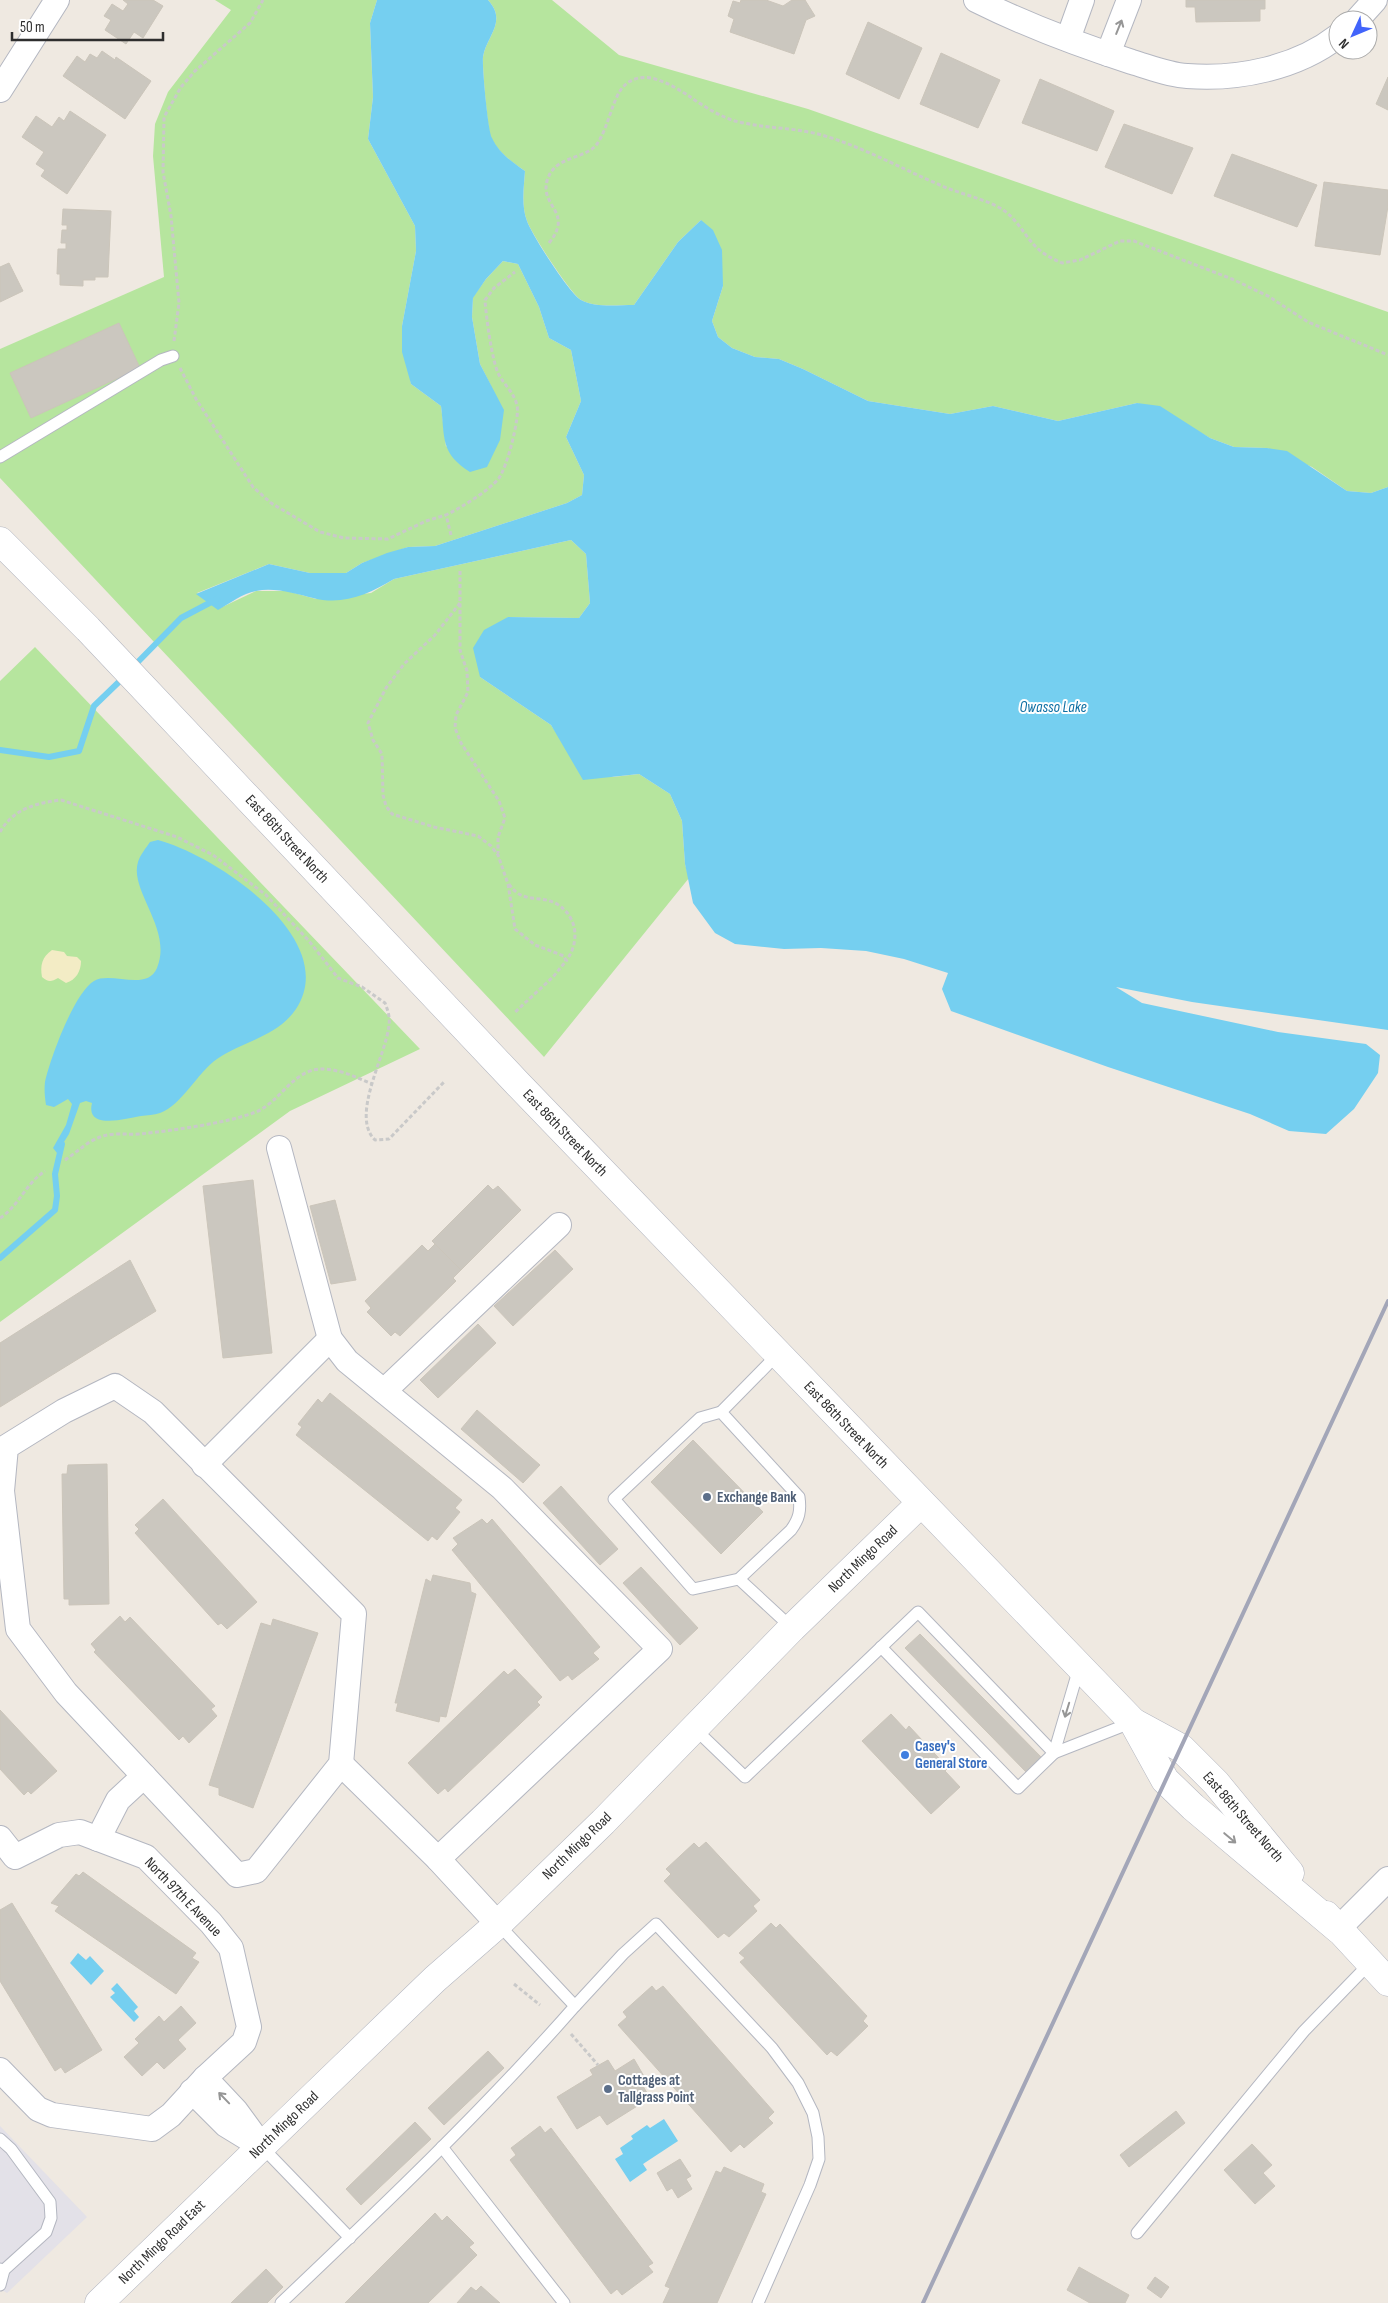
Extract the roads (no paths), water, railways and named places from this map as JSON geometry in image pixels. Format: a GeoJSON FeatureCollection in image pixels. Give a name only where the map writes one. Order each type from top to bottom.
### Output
{"type":"FeatureCollection","features":[{"type":"Feature","properties":{"kind":"street"},"geometry":{"type":"LineString","coordinates":[[0,90],[57,0]]}},
{"type":"Feature","properties":{"kind":"street"},"geometry":{"type":"LineString","coordinates":[[976,0],[1009,17],[1108,54],[1185,76],[1239,74],[1295,61],[1328,44]]}},
{"type":"Feature","properties":{"kind":"street"},"geometry":{"type":"LineString","coordinates":[[1068,39],[1082,0]]}},
{"type":"Feature","properties":{"kind":"street"},"geometry":{"type":"LineString","coordinates":[[1108,54],[1129,0]]}},
{"type":"Feature","properties":{"kind":"street"},"geometry":{"type":"LineString","coordinates":[[1366,10],[1375,0]]}},
{"type":"Feature","properties":{"kind":"street","name":"East 86th Street North"},"geometry":{"type":"LineString","coordinates":[[0,542],[88,628],[517,1083],[1133,1722],[1181,1748],[1216,1783],[1338,1929],[1379,1972]]}},
{"type":"Feature","properties":{"kind":"street"},"geometry":{"type":"LineString","coordinates":[[279,1148],[330,1339],[346,1361],[502,1488],[660,1648],[438,1859]]}},
{"type":"Feature","properties":{"kind":"street"},"geometry":{"type":"LineString","coordinates":[[384,1391],[560,1225]]}},
{"type":"Feature","properties":{"kind":"street"},"geometry":{"type":"LineString","coordinates":[[204,1465],[330,1339]]}},
{"type":"Feature","properties":{"kind":"street"},"geometry":{"type":"LineString","coordinates":[[115,1386],[153,1412],[354,1614],[340,1764],[256,1871],[237,1875],[66,1693],[18,1629],[2,1491],[6,1448],[64,1411],[115,1386]]}},
{"type":"Feature","properties":{"kind":"street","name":"North Mingo Road"},"geometry":{"type":"LineString","coordinates":[[226,2181],[435,1979],[498,1924],[603,1822],[792,1628],[922,1503]]}},
{"type":"Feature","properties":{"kind":"street"},"geometry":{"type":"LineString","coordinates":[[340,1764],[438,1859],[498,1924]]}},
{"type":"Feature","properties":{"kind":"street"},"geometry":{"type":"LineString","coordinates":[[98,1840],[118,1800],[144,1776]]}},
{"type":"Feature","properties":{"kind":"street","name":"North 97th E Avenue"},"geometry":{"type":"LineString","coordinates":[[0,1838],[15,1857],[59,1835],[80,1832],[146,1857],[211,1923],[230,1948],[249,2027],[244,2042],[199,2084],[171,2115],[152,2129],[52,2115],[38,2109],[0,2070]]}},
{"type":"Feature","properties":{"kind":"street"},"geometry":{"type":"LineString","coordinates":[[1338,1929],[1388,1879]]}},
{"type":"Feature","properties":{"kind":"street"},"geometry":{"type":"LineString","coordinates":[[199,2084],[226,2125],[262,2147]]}},
{"type":"Feature","properties":{"kind":"street","name":"North Mingo Road East"},"geometry":{"type":"LineString","coordinates":[[99,2303],[226,2181]]}},
{"type":"Feature","properties":{"kind":"lane"},"geometry":{"type":"LineString","coordinates":[[0,457],[161,360],[173,356]]}},
{"type":"Feature","properties":{"kind":"lane"},"geometry":{"type":"LineString","coordinates":[[721,1412],[799,1497],[801,1510],[798,1522],[739,1579],[693,1589],[614,1499],[700,1418],[721,1412],[778,1354]]}},
{"type":"Feature","properties":{"kind":"lane"},"geometry":{"type":"LineString","coordinates":[[739,1579],[792,1628]]}},
{"type":"Feature","properties":{"kind":"lane"},"geometry":{"type":"LineString","coordinates":[[693,1728],[744,1777],[918,1612],[1054,1753]]}},
{"type":"Feature","properties":{"kind":"lane"},"geometry":{"type":"LineString","coordinates":[[881,1646],[1018,1788],[1054,1753],[1133,1722]]}},
{"type":"Feature","properties":{"kind":"lane"},"geometry":{"type":"LineString","coordinates":[[1054,1753],[1080,1667]]}},
{"type":"Feature","properties":{"kind":"lane"},"geometry":{"type":"LineString","coordinates":[[498,1924],[575,2006]]}},
{"type":"Feature","properties":{"kind":"lane"},"geometry":{"type":"LineString","coordinates":[[281,2303],[442,2147],[520,2067],[623,1954],[656,1924],[772,2048],[798,2083],[813,2113],[818,2137],[819,2159],[810,2185],[758,2303]]}},
{"type":"Feature","properties":{"kind":"lane"},"geometry":{"type":"LineString","coordinates":[[1137,2233],[1304,2031],[1379,1972]]}},
{"type":"Feature","properties":{"kind":"lane"},"geometry":{"type":"LineString","coordinates":[[0,2139],[11,2149],[50,2202],[51,2218],[46,2232],[2,2270],[0,2285]]}},
{"type":"Feature","properties":{"kind":"lane"},"geometry":{"type":"LineString","coordinates":[[262,2147],[350,2238]]}},
{"type":"Feature","properties":{"kind":"lane"},"geometry":{"type":"LineString","coordinates":[[442,2147],[564,2303]]}},
{"type":"Feature","properties":{"kind":"water","name":"Owasso Lake"},"geometry":{"type":"Polygon","coordinates":[[[377,0],[488,0],[494,8],[496,22],[483,57],[490,133],[502,153],[525,171],[523,203],[527,221],[536,238],[568,287],[575,295],[587,303],[614,306],[634,305],[678,242],[701,220],[713,230],[722,250],[723,286],[712,321],[718,337],[732,348],[755,357],[779,359],[868,401],[950,414],[993,406],[1058,421],[1137,403],[1160,406],[1210,438],[1234,447],[1287,451],[1347,491],[1371,493],[1388,487],[1388,1030],[1192,1002],[1116,987],[1142,1003],[1278,1032],[1366,1044],[1380,1055],[1378,1073],[1354,1109],[1326,1134],[1289,1131],[1250,1114],[1108,1067],[951,1011],[942,989],[948,973],[904,959],[866,951],[821,948],[784,949],[735,944],[715,933],[693,903],[685,864],[682,821],[670,794],[639,774],[583,780],[551,725],[480,677],[473,648],[484,630],[508,617],[579,618],[590,603],[586,554],[571,540],[394,579],[365,594],[335,601],[263,590],[246,594],[218,610],[196,594],[269,564],[310,573],[346,573],[362,563],[387,553],[408,547],[435,546],[567,503],[582,495],[584,475],[566,437],[581,401],[571,350],[549,338],[539,307],[518,264],[503,261],[486,279],[473,298],[472,317],[480,364],[504,410],[500,440],[487,467],[470,472],[453,458],[444,436],[441,406],[411,384],[402,352],[402,326],[416,251],[415,226],[368,139],[373,97],[370,23],[377,0]]]}},
{"type":"Feature","properties":{"kind":"water"},"geometry":{"type":"Polygon","coordinates":[[[158,840],[210,863],[239,882],[266,904],[288,929],[302,955],[306,982],[296,1009],[288,1018],[270,1032],[217,1059],[168,1109],[160,1113],[109,1121],[95,1117],[92,1112],[92,1103],[86,1101],[80,1103],[69,1134],[57,1153],[53,1148],[66,1125],[72,1104],[68,1099],[54,1107],[46,1105],[45,1082],[57,1043],[71,1012],[86,988],[94,981],[110,978],[145,979],[152,975],[157,968],[160,939],[139,885],[137,873],[138,862],[142,854],[150,842],[158,840]]]}},
{"type":"Feature","properties":{"kind":"water"},"geometry":{"type":"Polygon","coordinates":[[[78,1953],[86,1960],[90,1956],[104,1971],[91,1985],[70,1963],[78,1953]]]}},
{"type":"Feature","properties":{"kind":"water"},"geometry":{"type":"Polygon","coordinates":[[[117,1983],[138,2007],[134,2011],[139,2017],[134,2022],[110,1997],[115,1993],[111,1989],[117,1983]]]}},
{"type":"Feature","properties":{"kind":"water"},"geometry":{"type":"Polygon","coordinates":[[[664,2119],[678,2141],[643,2164],[647,2170],[630,2182],[615,2159],[623,2154],[620,2148],[633,2139],[631,2136],[647,2125],[650,2128],[664,2119]]]}},
{"type":"Feature","properties":{"kind":"waterway"},"geometry":{"type":"LineString","coordinates":[[132,668],[181,618],[217,599]]}},
{"type":"Feature","properties":{"kind":"waterway"},"geometry":{"type":"LineString","coordinates":[[0,750],[49,757],[79,751],[94,706],[124,677]]}},
{"type":"Feature","properties":{"kind":"waterway"},"geometry":{"type":"LineString","coordinates":[[0,1258],[55,1210],[57,1196],[55,1174],[62,1144]]}},
{"type":"Feature","properties":{"kind":"railway"},"geometry":{"type":"LineString","coordinates":[[923,2303],[1388,1301]]}},
{"type":"Feature","properties":{"kind":"place","name":"Exchange Bank"},"geometry":{"type":"Point","coordinates":[707,1497]}},
{"type":"Feature","properties":{"kind":"place","name":"Casey's General Store"},"geometry":{"type":"Point","coordinates":[905,1755]}},
{"type":"Feature","properties":{"kind":"place","name":"Cottages at Tallgrass Point"},"geometry":{"type":"Point","coordinates":[608,2089]}}]}
